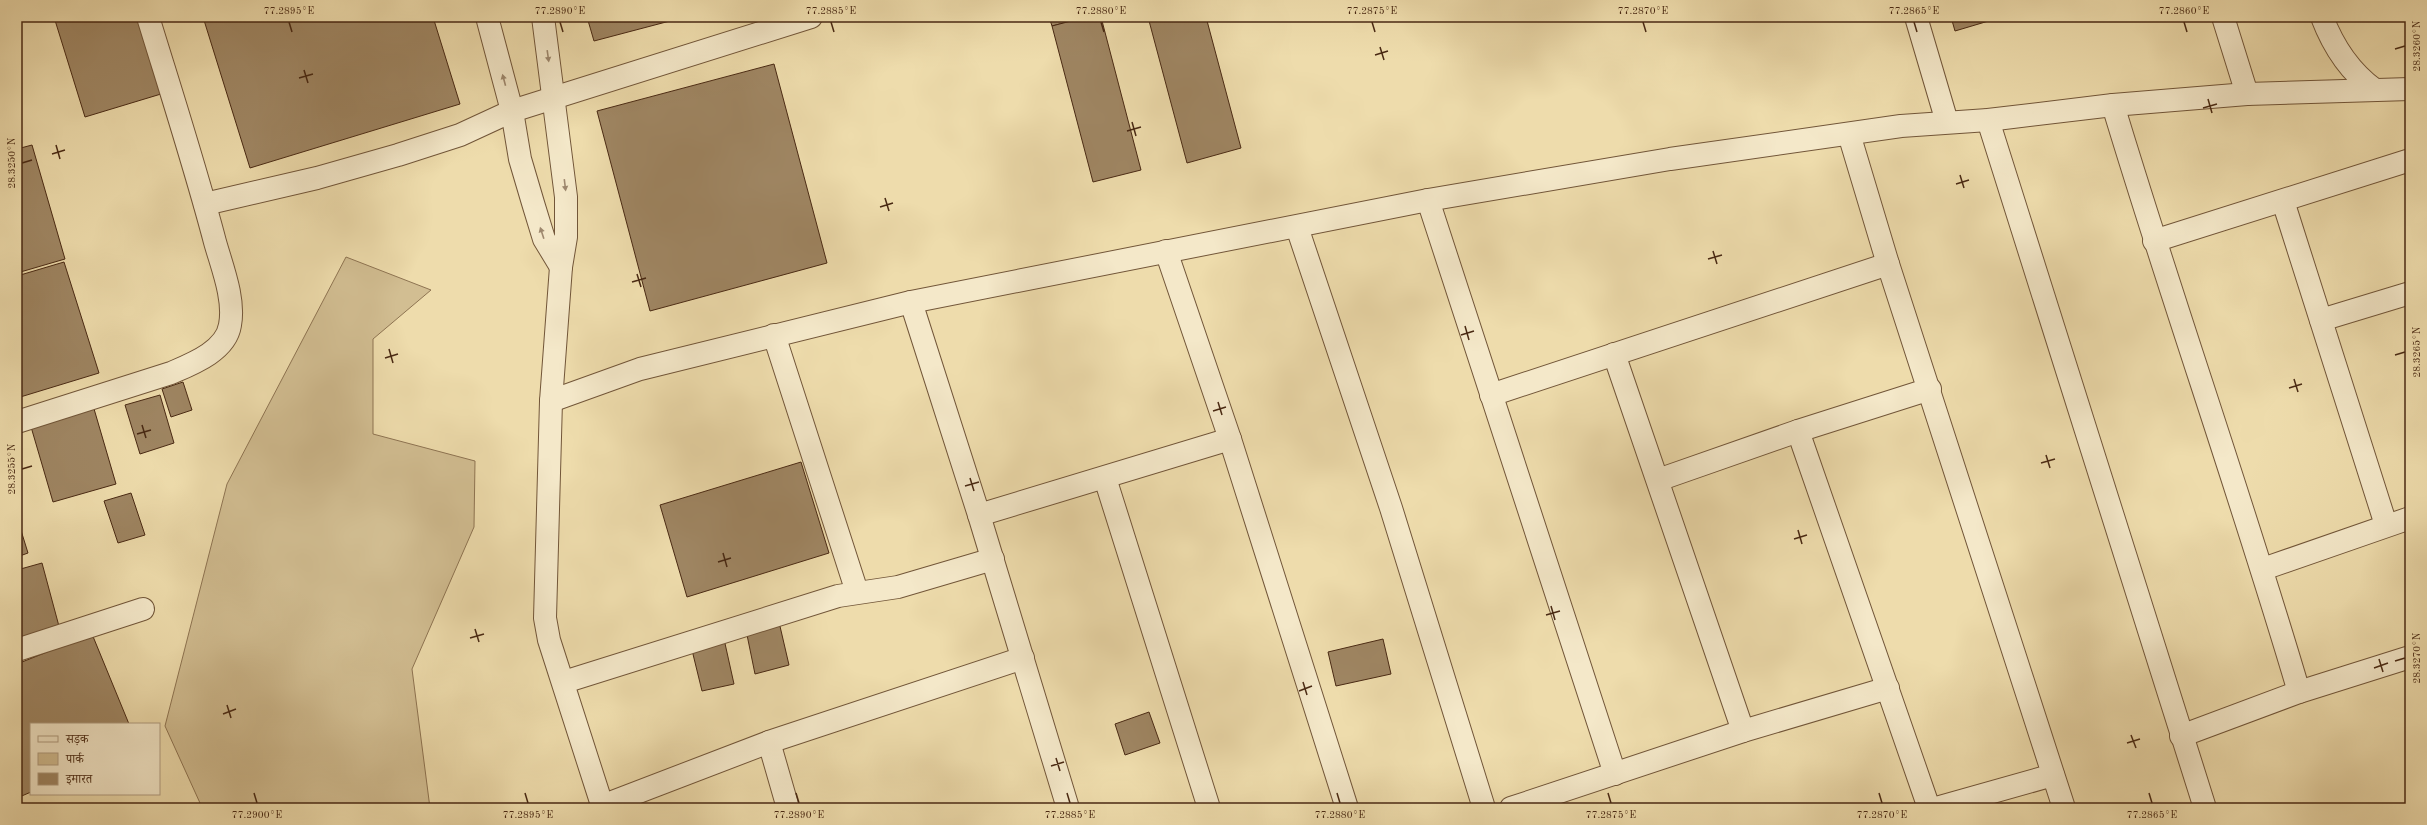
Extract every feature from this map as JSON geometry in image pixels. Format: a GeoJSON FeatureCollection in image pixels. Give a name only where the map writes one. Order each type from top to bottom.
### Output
{"type":"FeatureCollection","features":[{"type":"Feature","properties":{"kind":"street"},"geometry":{"type":"LineString","coordinates":[[17,422],[171,373],[206,356],[220,343],[230,326],[231,308],[205,204],[148,17]]}},
{"type":"Feature","properties":{"kind":"street"},"geometry":{"type":"LineString","coordinates":[[487,17],[512,111],[520,159],[533,203],[544,239],[561,267]]}},
{"type":"Feature","properties":{"kind":"street"},"geometry":{"type":"LineString","coordinates":[[543,17],[566,197],[566,236],[561,267],[551,402],[545,612],[549,640],[564,682],[602,807],[769,742],[1023,658]]}},
{"type":"Feature","properties":{"kind":"street"},"geometry":{"type":"LineString","coordinates":[[205,204],[318,178],[398,155],[460,135],[512,111],[811,17]]}},
{"type":"Feature","properties":{"kind":"street"},"geometry":{"type":"LineString","coordinates":[[1916,17],[1947,122]]}},
{"type":"Feature","properties":{"kind":"street"},"geometry":{"type":"LineString","coordinates":[[2223,17],[2246,94]]}},
{"type":"Feature","properties":{"kind":"street"},"geometry":{"type":"LineString","coordinates":[[2322,17],[2335,45],[2349,67],[2375,90]]}},
{"type":"Feature","properties":{"kind":"street"},"geometry":{"type":"LineString","coordinates":[[551,402],[640,369],[911,302],[1428,200],[1670,159],[1902,126],[1988,120],[2113,104],[2246,94],[2410,89]]}},
{"type":"Feature","properties":{"kind":"street"},"geometry":{"type":"LineString","coordinates":[[2113,104],[2154,241],[2263,570],[2299,692]]}},
{"type":"Feature","properties":{"kind":"street"},"geometry":{"type":"LineString","coordinates":[[1988,120],[2181,736],[2205,808]]}},
{"type":"Feature","properties":{"kind":"street"},"geometry":{"type":"LineString","coordinates":[[1849,134],[1888,264],[1930,389],[2064,808]]}},
{"type":"Feature","properties":{"kind":"street"},"geometry":{"type":"LineString","coordinates":[[2154,241],[2410,160]]}},
{"type":"Feature","properties":{"kind":"street"},"geometry":{"type":"LineString","coordinates":[[1428,200],[1614,774]]}},
{"type":"Feature","properties":{"kind":"street"},"geometry":{"type":"LineString","coordinates":[[2284,201],[2386,525]]}},
{"type":"Feature","properties":{"kind":"street"},"geometry":{"type":"LineString","coordinates":[[1297,227],[1391,508],[1484,808]]}},
{"type":"Feature","properties":{"kind":"street"},"geometry":{"type":"LineString","coordinates":[[1166,251],[1230,439],[1347,808]]}},
{"type":"Feature","properties":{"kind":"street"},"geometry":{"type":"LineString","coordinates":[[1491,395],[1888,264]]}},
{"type":"Feature","properties":{"kind":"street"},"geometry":{"type":"LineString","coordinates":[[2321,320],[2410,293]]}},
{"type":"Feature","properties":{"kind":"street"},"geometry":{"type":"LineString","coordinates":[[911,302],[993,559],[1068,808]]}},
{"type":"Feature","properties":{"kind":"street"},"geometry":{"type":"LineString","coordinates":[[774,335],[857,592]]}},
{"type":"Feature","properties":{"kind":"street"},"geometry":{"type":"LineString","coordinates":[[1614,354],[1743,731]]}},
{"type":"Feature","properties":{"kind":"street"},"geometry":{"type":"LineString","coordinates":[[1658,480],[1798,431],[1930,389]]}},
{"type":"Feature","properties":{"kind":"street"},"geometry":{"type":"LineString","coordinates":[[1798,431],[1929,808]]}},
{"type":"Feature","properties":{"kind":"street"},"geometry":{"type":"LineString","coordinates":[[979,515],[1230,439]]}},
{"type":"Feature","properties":{"kind":"street"},"geometry":{"type":"LineString","coordinates":[[1105,478],[1209,808]]}},
{"type":"Feature","properties":{"kind":"street"},"geometry":{"type":"LineString","coordinates":[[2263,570],[2386,525],[2410,518]]}},
{"type":"Feature","properties":{"kind":"street"},"geometry":{"type":"LineString","coordinates":[[564,682],[857,592],[898,587],[993,559]]}},
{"type":"Feature","properties":{"kind":"street"},"geometry":{"type":"LineString","coordinates":[[17,650],[143,609]]}},
{"type":"Feature","properties":{"kind":"street"},"geometry":{"type":"LineString","coordinates":[[2181,736],[2299,692],[2410,657]]}},
{"type":"Feature","properties":{"kind":"street"},"geometry":{"type":"LineString","coordinates":[[1511,808],[1743,731],[1888,688]]}},
{"type":"Feature","properties":{"kind":"street"},"geometry":{"type":"LineString","coordinates":[[769,742],[788,808]]}},
{"type":"Feature","properties":{"kind":"street"},"geometry":{"type":"LineString","coordinates":[[1936,808],[2053,775]]}},
{"type":"Feature","properties":{"kind":"green space"},"geometry":{"type":"Polygon","coordinates":[[[346,257],[431,290],[373,339],[373,434],[475,461],[474,527],[412,669],[430,808],[196,808],[200,803],[165,726],[227,484],[346,257]]]}},
{"type":"Feature","properties":{"kind":"building"},"geometry":{"type":"Polygon","coordinates":[[[54,17],[137,17],[161,94],[85,117],[54,17]]]}},
{"type":"Feature","properties":{"kind":"building"},"geometry":{"type":"Polygon","coordinates":[[[203,17],[433,17],[460,104],[250,168],[203,17]]]}},
{"type":"Feature","properties":{"kind":"building"},"geometry":{"type":"Polygon","coordinates":[[[587,17],[685,17],[594,41],[587,17]]]}},
{"type":"Feature","properties":{"kind":"building"},"geometry":{"type":"Polygon","coordinates":[[[1049,17],[1087,17],[1052,26],[1049,17]]]}},
{"type":"Feature","properties":{"kind":"building"},"geometry":{"type":"Polygon","coordinates":[[[1086,17],[1101,17],[1141,170],[1093,182],[1052,26],[1086,17]]]}},
{"type":"Feature","properties":{"kind":"building"},"geometry":{"type":"Polygon","coordinates":[[[1148,17],[1206,17],[1241,148],[1187,163],[1148,17]]]}},
{"type":"Feature","properties":{"kind":"building"},"geometry":{"type":"Polygon","coordinates":[[[1951,17],[2002,17],[1955,31],[1951,17]]]}},
{"type":"Feature","properties":{"kind":"building"},"geometry":{"type":"Polygon","coordinates":[[[774,64],[827,263],[650,311],[597,111],[774,64]]]}},
{"type":"Feature","properties":{"kind":"building"},"geometry":{"type":"Polygon","coordinates":[[[32,145],[65,259],[17,273],[17,149],[32,145]]]}},
{"type":"Feature","properties":{"kind":"building"},"geometry":{"type":"Polygon","coordinates":[[[64,262],[99,373],[17,398],[17,276],[64,262]]]}},
{"type":"Feature","properties":{"kind":"building"},"geometry":{"type":"Polygon","coordinates":[[[183,382],[192,410],[171,417],[162,389],[183,382]]]}},
{"type":"Feature","properties":{"kind":"building"},"geometry":{"type":"Polygon","coordinates":[[[160,395],[174,443],[140,454],[125,405],[160,395]]]}},
{"type":"Feature","properties":{"kind":"building"},"geometry":{"type":"Polygon","coordinates":[[[92,402],[116,484],[53,502],[29,420],[92,402]]]}},
{"type":"Feature","properties":{"kind":"building"},"geometry":{"type":"Polygon","coordinates":[[[801,462],[829,553],[687,597],[660,505],[801,462]]]}},
{"type":"Feature","properties":{"kind":"building"},"geometry":{"type":"Polygon","coordinates":[[[131,493],[145,535],[118,543],[104,501],[131,493]]]}},
{"type":"Feature","properties":{"kind":"building"},"geometry":{"type":"Polygon","coordinates":[[[19,524],[28,553],[17,557],[17,525],[19,524]]]}},
{"type":"Feature","properties":{"kind":"building"},"geometry":{"type":"Polygon","coordinates":[[[42,563],[60,630],[17,642],[17,570],[42,563]]]}},
{"type":"Feature","properties":{"kind":"building"},"geometry":{"type":"Polygon","coordinates":[[[779,622],[789,665],[755,674],[746,630],[779,622]]]}},
{"type":"Feature","properties":{"kind":"building"},"geometry":{"type":"Polygon","coordinates":[[[92,634],[129,723],[30,723],[30,792],[17,798],[17,664],[92,634]]]}},
{"type":"Feature","properties":{"kind":"building"},"geometry":{"type":"Polygon","coordinates":[[[724,639],[734,684],[702,691],[691,646],[724,639]]]}},
{"type":"Feature","properties":{"kind":"building"},"geometry":{"type":"Polygon","coordinates":[[[1383,639],[1391,674],[1336,686],[1328,652],[1383,639]]]}},
{"type":"Feature","properties":{"kind":"building"},"geometry":{"type":"Polygon","coordinates":[[[1149,712],[1160,743],[1125,755],[1115,724],[1149,712]]]}}]}
